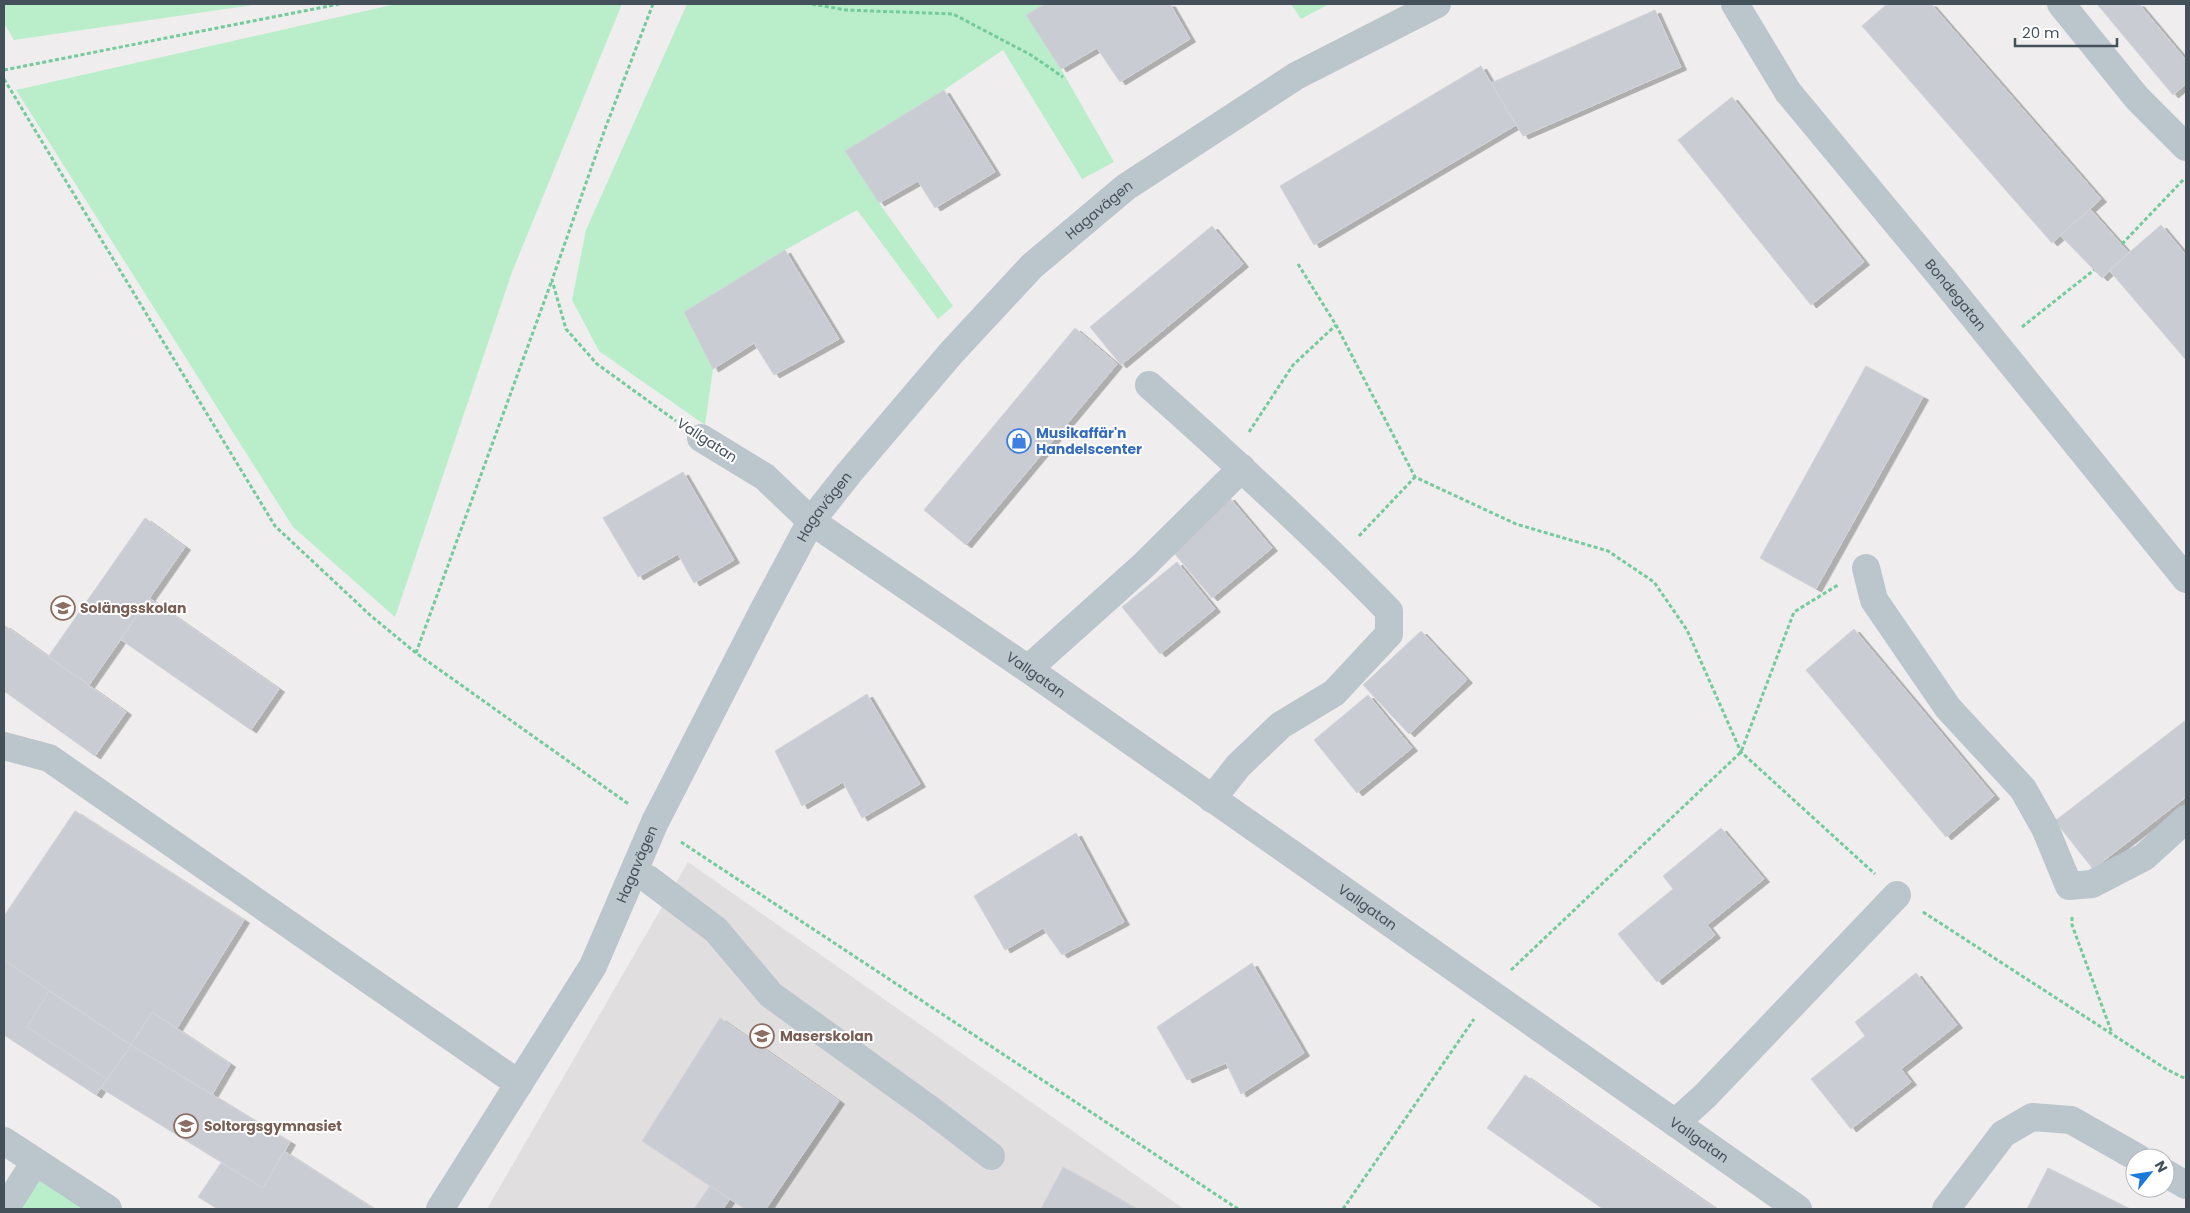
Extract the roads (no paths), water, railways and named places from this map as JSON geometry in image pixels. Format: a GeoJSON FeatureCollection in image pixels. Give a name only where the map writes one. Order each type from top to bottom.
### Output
{"type":"FeatureCollection","features":[{"type":"Feature","properties":{"kind":"street","name":"Hagavägen"},"geometry":{"type":"LineString","coordinates":[[440,1209],[593,966],[655,822],[811,521],[952,352],[1032,266],[1126,187],[1296,76],[1437,4]]}},
{"type":"Feature","properties":{"kind":"street","name":"Bondegatan"},"geometry":{"type":"LineString","coordinates":[[1735,4],[1788,92],[2186,579]]}},
{"type":"Feature","properties":{"kind":"street"},"geometry":{"type":"LineString","coordinates":[[2061,4],[2137,98],[2186,147]]}},
{"type":"Feature","properties":{"kind":"street"},"geometry":{"type":"LineString","coordinates":[[1149,385],[1338,558],[1389,611],[1389,634],[1334,693],[1280,725],[1238,766],[1212,798]]}},
{"type":"Feature","properties":{"kind":"street","name":"Vallgatan"},"geometry":{"type":"LineString","coordinates":[[701,438],[765,477],[811,521],[1028,669],[1798,1209]]}},
{"type":"Feature","properties":{"kind":"street"},"geometry":{"type":"LineString","coordinates":[[1028,669],[1143,566],[1236,464]]}},
{"type":"Feature","properties":{"kind":"street"},"geometry":{"type":"LineString","coordinates":[[1866,568],[1874,600],[1948,708],[2023,789],[2045,828],[2069,886],[2092,884],[2144,857],[2186,818]]}},
{"type":"Feature","properties":{"kind":"street"},"geometry":{"type":"LineString","coordinates":[[4,746],[49,758],[519,1084]]}},
{"type":"Feature","properties":{"kind":"street"},"geometry":{"type":"LineString","coordinates":[[634,872],[648,879],[716,930],[771,995],[931,1110],[991,1156]]}},
{"type":"Feature","properties":{"kind":"street"},"geometry":{"type":"LineString","coordinates":[[1674,1123],[1706,1096],[1897,895]]}},
{"type":"Feature","properties":{"kind":"street"},"geometry":{"type":"LineString","coordinates":[[1946,1209],[2003,1134],[2032,1117],[2071,1120],[2125,1151]]}},
{"type":"Feature","properties":{"kind":"street"},"geometry":{"type":"LineString","coordinates":[[4,1141],[108,1209]]}},
{"type":"Feature","properties":{"kind":"street"},"geometry":{"type":"LineString","coordinates":[[5,1209],[36,1162]]}},
{"type":"Feature","properties":{"kind":"street"},"geometry":{"type":"LineString","coordinates":[[2175,1179],[2186,1186]]}},
{"type":"Feature","properties":{"kind":"place","name":"Musikaffär'n Handelscenter"},"geometry":{"type":"Point","coordinates":[1019,441]}},
{"type":"Feature","properties":{"kind":"place","name":"Solängsskolan"},"geometry":{"type":"Point","coordinates":[63,608]}},
{"type":"Feature","properties":{"kind":"place","name":"Maserskolan"},"geometry":{"type":"Point","coordinates":[762,1036]}},
{"type":"Feature","properties":{"kind":"place","name":"Soltorgsgymnasiet"},"geometry":{"type":"Point","coordinates":[186,1126]}}]}
